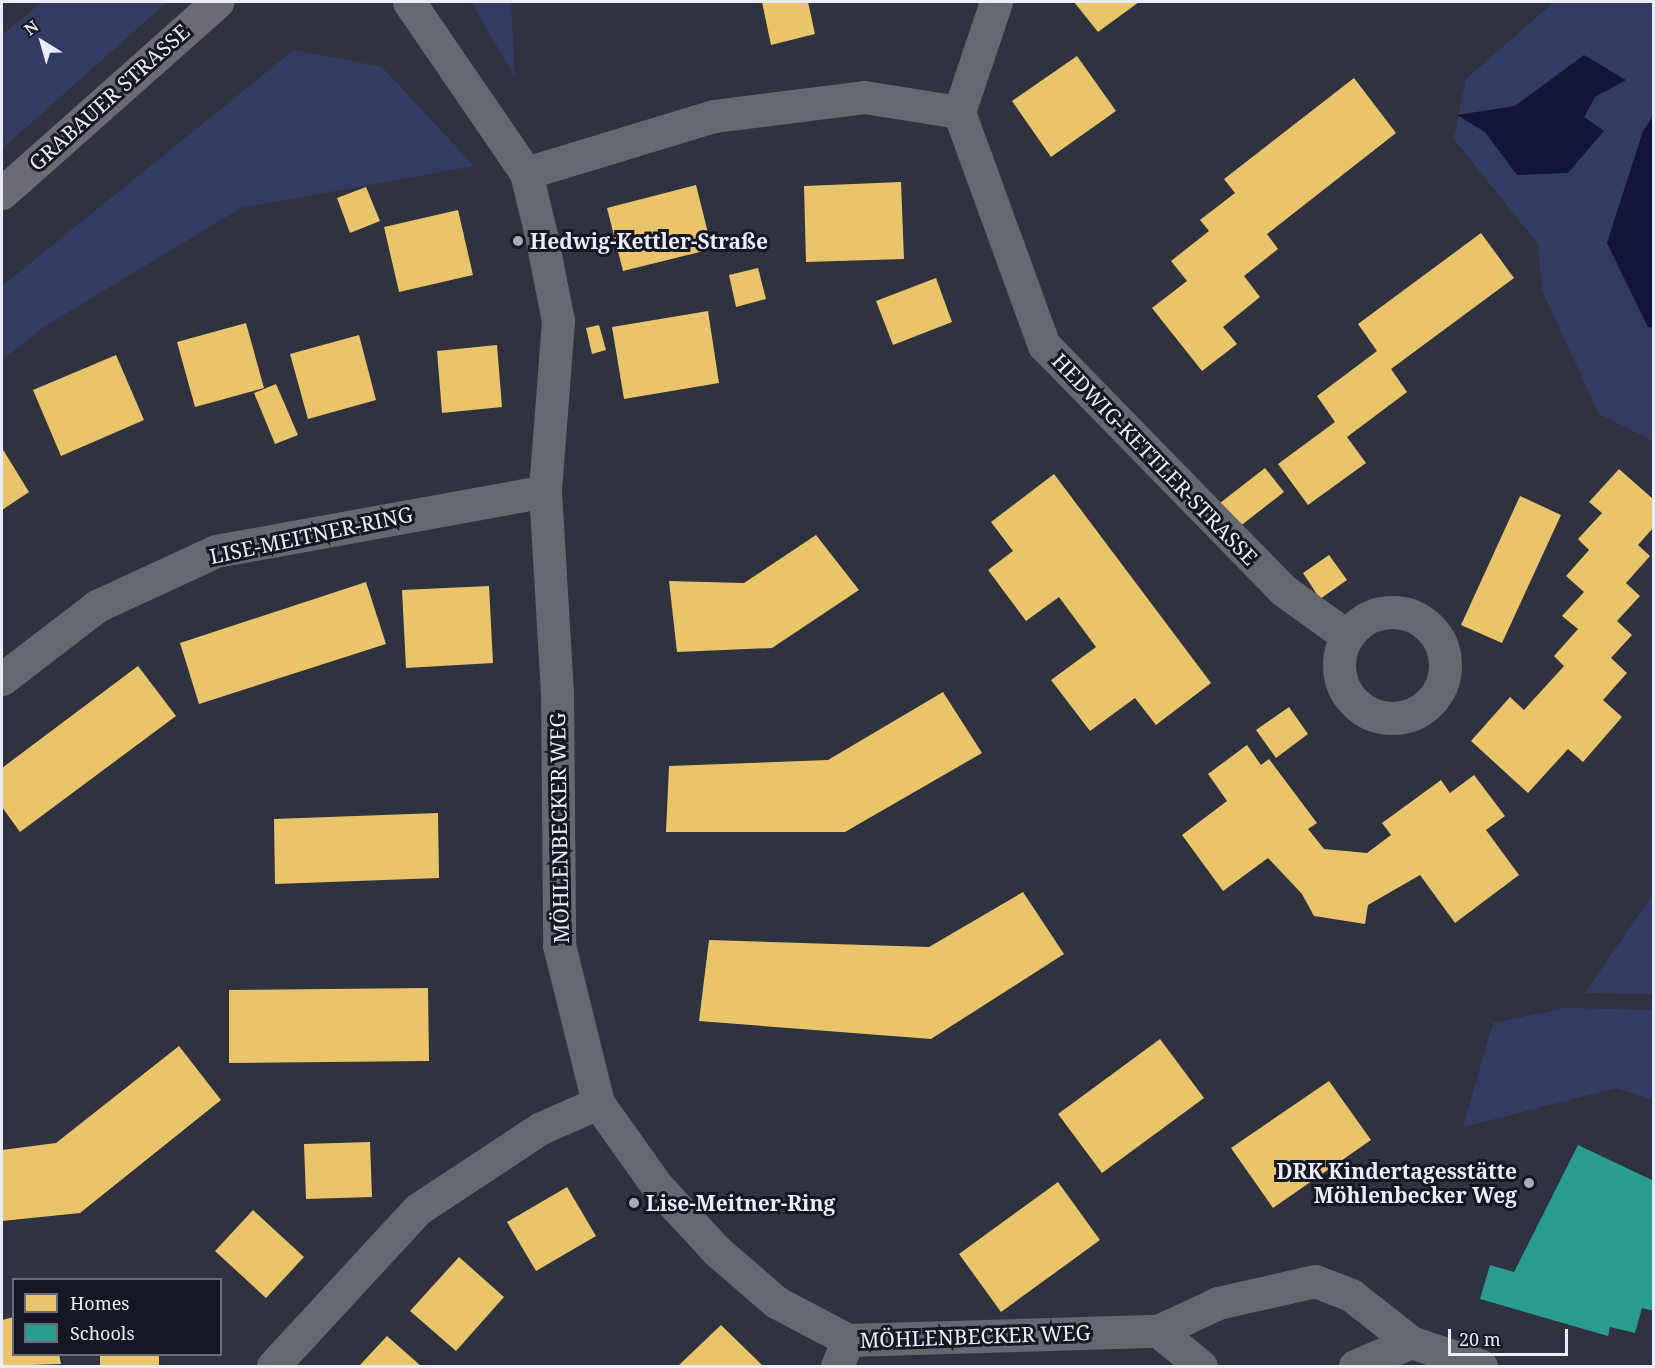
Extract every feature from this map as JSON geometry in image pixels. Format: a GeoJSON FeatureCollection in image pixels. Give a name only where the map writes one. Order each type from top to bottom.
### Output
{"type":"FeatureCollection","features":[{"type":"Feature","properties":{"kind":"main road","name":"GRABAUER STRASSE"},"geometry":{"type":"LineString","coordinates":[[2,193],[217,2]]}},
{"type":"Feature","properties":{"kind":"street","name":"MÖHLENBECKER WEG"},"geometry":{"type":"LineString","coordinates":[[409,2],[526,173],[558,321],[545,491],[557,692],[559,945],[598,1103],[657,1186],[717,1251],[776,1302],[843,1353],[1158,1331],[1218,1303],[1315,1281],[1351,1295],[1411,1342],[1481,1366]]}},
{"type":"Feature","properties":{"kind":"street"},"geometry":{"type":"LineString","coordinates":[[526,173],[714,116],[864,97],[959,112],[996,2]]}},
{"type":"Feature","properties":{"kind":"street","name":"HEDWIG-KETTLER-STRASSE"},"geometry":{"type":"LineString","coordinates":[[959,112],[1044,345],[1283,590],[1347,636]]}},
{"type":"Feature","properties":{"kind":"street","name":"LISE-MEITNER-RING"},"geometry":{"type":"LineString","coordinates":[[2,679],[97,606],[216,551],[545,491]]}},
{"type":"Feature","properties":{"kind":"street"},"geometry":{"type":"LineString","coordinates":[[273,1366],[418,1209],[541,1128],[598,1103]]}},
{"type":"Feature","properties":{"kind":"street"},"geometry":{"type":"LineString","coordinates":[[1158,1331],[1201,1366]]}},
{"type":"Feature","properties":{"kind":"street"},"geometry":{"type":"LineString","coordinates":[[1355,1366],[1411,1342]]}},
{"type":"Feature","properties":{"kind":"shaded area"},"geometry":{"type":"Polygon","coordinates":[[[42,2],[167,2],[2,149],[2,35],[42,2]]]}},
{"type":"Feature","properties":{"kind":"shaded area"},"geometry":{"type":"Polygon","coordinates":[[[471,2],[511,2],[515,77],[471,2]]]}},
{"type":"Feature","properties":{"kind":"shaded area"},"geometry":{"type":"Polygon","coordinates":[[[1554,2],[1653,2],[1653,116],[1643,132],[1607,243],[1648,327],[1653,328],[1653,441],[1599,414],[1542,290],[1538,244],[1454,139],[1466,79],[1554,2]],[[1584,56],[1515,106],[1459,115],[1485,132],[1517,175],[1603,131],[1584,117],[1595,97],[1625,80],[1584,56]]]}},
{"type":"Feature","properties":{"kind":"shaded area"},"geometry":{"type":"Polygon","coordinates":[[[294,50],[382,67],[474,166],[241,208],[45,326],[2,360],[2,286],[294,50]]]}},
{"type":"Feature","properties":{"kind":"shaded area"},"geometry":{"type":"Polygon","coordinates":[[[1584,55],[1626,80],[1595,97],[1584,117],[1604,131],[1568,173],[1517,175],[1485,132],[1457,115],[1515,106],[1584,55]]]}},
{"type":"Feature","properties":{"kind":"shaded area"},"geometry":{"type":"Polygon","coordinates":[[[1653,116],[1653,328],[1648,327],[1607,243],[1643,131],[1653,116]]]}},
{"type":"Feature","properties":{"kind":"shaded area"},"geometry":{"type":"Polygon","coordinates":[[[1653,894],[1653,994],[1585,993],[1653,894]]]}},
{"type":"Feature","properties":{"kind":"shaded area"},"geometry":{"type":"Polygon","coordinates":[[[1565,1008],[1653,1010],[1653,1100],[1616,1088],[1463,1127],[1493,1023],[1565,1008]]]}},
{"type":"Feature","properties":{"kind":"building: Homes"},"geometry":{"type":"Polygon","coordinates":[[[762,2],[808,2],[815,34],[771,45],[762,2]]]}},
{"type":"Feature","properties":{"kind":"building: Homes"},"geometry":{"type":"Polygon","coordinates":[[[1074,2],[1139,2],[1098,32],[1074,2]]]}},
{"type":"Feature","properties":{"kind":"building: Homes"},"geometry":{"type":"Polygon","coordinates":[[[1077,56],[1116,111],[1051,157],[1012,101],[1077,56]]]}},
{"type":"Feature","properties":{"kind":"building: Homes"},"geometry":{"type":"Polygon","coordinates":[[[1354,78],[1396,133],[1267,234],[1278,249],[1244,276],[1260,297],[1223,327],[1237,344],[1202,371],[1152,308],[1187,281],[1171,261],[1209,231],[1200,220],[1235,193],[1224,179],[1354,78]]]}},
{"type":"Feature","properties":{"kind":"building: Homes"},"geometry":{"type":"Polygon","coordinates":[[[901,182],[904,259],[806,262],[804,186],[901,182]]]}},
{"type":"Feature","properties":{"kind":"building: Homes"},"geometry":{"type":"Polygon","coordinates":[[[696,185],[712,249],[623,271],[607,208],[696,185]]]}},
{"type":"Feature","properties":{"kind":"building: Homes"},"geometry":{"type":"Polygon","coordinates":[[[366,187],[380,221],[350,233],[337,198],[366,187]]]}},
{"type":"Feature","properties":{"kind":"building: Homes"},"geometry":{"type":"Polygon","coordinates":[[[458,210],[473,275],[399,292],[384,227],[458,210]]]}},
{"type":"Feature","properties":{"kind":"building: Homes"},"geometry":{"type":"Polygon","coordinates":[[[1481,233],[1514,278],[1391,369],[1407,392],[1347,437],[1366,463],[1308,505],[1278,464],[1335,422],[1317,396],[1377,351],[1358,324],[1481,233]]]}},
{"type":"Feature","properties":{"kind":"building: Homes"},"geometry":{"type":"Polygon","coordinates":[[[758,268],[766,299],[736,307],[729,275],[758,268]]]}},
{"type":"Feature","properties":{"kind":"building: Homes"},"geometry":{"type":"Polygon","coordinates":[[[936,278],[952,322],[893,345],[876,301],[936,278]]]}},
{"type":"Feature","properties":{"kind":"building: Homes"},"geometry":{"type":"Polygon","coordinates":[[[708,311],[719,383],[624,399],[612,327],[708,311]]]}},
{"type":"Feature","properties":{"kind":"building: Homes"},"geometry":{"type":"Polygon","coordinates":[[[246,323],[264,388],[195,407],[177,342],[246,323]]]}},
{"type":"Feature","properties":{"kind":"building: Homes"},"geometry":{"type":"Polygon","coordinates":[[[599,325],[606,350],[592,354],[586,328],[599,325]]]}},
{"type":"Feature","properties":{"kind":"building: Homes"},"geometry":{"type":"Polygon","coordinates":[[[359,335],[376,400],[308,419],[290,354],[359,335]]]}},
{"type":"Feature","properties":{"kind":"building: Homes"},"geometry":{"type":"Polygon","coordinates":[[[497,345],[502,407],[442,413],[437,351],[497,345]]]}},
{"type":"Feature","properties":{"kind":"building: Homes"},"geometry":{"type":"Polygon","coordinates":[[[116,355],[144,420],[61,456],[33,390],[116,355]]]}},
{"type":"Feature","properties":{"kind":"building: Homes"},"geometry":{"type":"Polygon","coordinates":[[[276,384],[298,435],[275,444],[254,393],[276,384]]]}},
{"type":"Feature","properties":{"kind":"building: Homes"},"geometry":{"type":"Polygon","coordinates":[[[2,448],[29,492],[2,510],[2,448]]]}},
{"type":"Feature","properties":{"kind":"building: Homes"},"geometry":{"type":"Polygon","coordinates":[[[1265,468],[1284,492],[1239,527],[1220,503],[1265,468]]]}},
{"type":"Feature","properties":{"kind":"building: Homes"},"geometry":{"type":"Polygon","coordinates":[[[1619,469],[1653,499],[1653,528],[1638,545],[1650,556],[1626,583],[1640,596],[1617,621],[1632,635],[1611,658],[1627,673],[1603,700],[1622,717],[1583,762],[1568,749],[1528,793],[1471,741],[1510,697],[1524,710],[1564,666],[1554,656],[1578,629],[1562,616],[1584,592],[1566,576],[1589,550],[1578,539],[1602,513],[1589,502],[1619,469]]]}},
{"type":"Feature","properties":{"kind":"building: Homes"},"geometry":{"type":"Polygon","coordinates":[[[1054,474],[1211,683],[1156,725],[1135,698],[1090,731],[1051,680],[1096,647],[1059,597],[1026,621],[988,570],[1013,551],[991,522],[1054,474]]]}},
{"type":"Feature","properties":{"kind":"building: Homes"},"geometry":{"type":"Polygon","coordinates":[[[1520,496],[1561,515],[1502,643],[1461,625],[1520,496]]]}},
{"type":"Feature","properties":{"kind":"building: Homes"},"geometry":{"type":"Polygon","coordinates":[[[816,535],[859,590],[772,648],[677,652],[669,581],[744,583],[816,535]]]}},
{"type":"Feature","properties":{"kind":"building: Homes"},"geometry":{"type":"Polygon","coordinates":[[[1329,555],[1347,580],[1320,599],[1303,573],[1329,555]]]}},
{"type":"Feature","properties":{"kind":"building: Homes"},"geometry":{"type":"Polygon","coordinates":[[[366,582],[386,644],[199,704],[180,643],[366,582]]]}},
{"type":"Feature","properties":{"kind":"building: Homes"},"geometry":{"type":"Polygon","coordinates":[[[489,586],[493,663],[406,668],[402,590],[489,586]]]}},
{"type":"Feature","properties":{"kind":"building: Homes"},"geometry":{"type":"Polygon","coordinates":[[[138,666],[176,716],[20,832],[2,807],[2,768],[138,666]]]}},
{"type":"Feature","properties":{"kind":"building: Homes"},"geometry":{"type":"Polygon","coordinates":[[[943,692],[982,753],[845,832],[666,832],[669,766],[828,760],[943,692]]]}},
{"type":"Feature","properties":{"kind":"building: Homes"},"geometry":{"type":"Polygon","coordinates":[[[1289,707],[1308,734],[1276,758],[1256,730],[1289,707]]]}},
{"type":"Feature","properties":{"kind":"building: Homes"},"geometry":{"type":"Polygon","coordinates":[[[1247,745],[1261,765],[1269,759],[1317,823],[1308,829],[1324,849],[1367,853],[1391,835],[1382,823],[1441,780],[1450,793],[1474,775],[1505,816],[1486,830],[1519,875],[1455,923],[1420,875],[1368,905],[1365,924],[1314,916],[1302,894],[1268,858],[1223,891],[1182,835],[1227,801],[1208,774],[1247,745]]]}},
{"type":"Feature","properties":{"kind":"building: Homes"},"geometry":{"type":"Polygon","coordinates":[[[438,813],[439,878],[275,884],[274,819],[438,813]]]}},
{"type":"Feature","properties":{"kind":"building: Homes"},"geometry":{"type":"Polygon","coordinates":[[[1023,892],[1064,954],[931,1039],[699,1021],[709,940],[929,947],[1023,892]]]}},
{"type":"Feature","properties":{"kind":"building: Homes"},"geometry":{"type":"Polygon","coordinates":[[[428,988],[429,1061],[229,1063],[229,990],[428,988]]]}},
{"type":"Feature","properties":{"kind":"building: Homes"},"geometry":{"type":"Polygon","coordinates":[[[1160,1039],[1204,1098],[1102,1173],[1058,1114],[1160,1039]]]}},
{"type":"Feature","properties":{"kind":"building: Homes"},"geometry":{"type":"Polygon","coordinates":[[[179,1046],[221,1100],[80,1213],[2,1221],[2,1150],[56,1143],[179,1046]]]}},
{"type":"Feature","properties":{"kind":"building: Homes"},"geometry":{"type":"Polygon","coordinates":[[[1329,1081],[1371,1140],[1273,1208],[1231,1148],[1329,1081]]]}},
{"type":"Feature","properties":{"kind":"building: Homes"},"geometry":{"type":"Polygon","coordinates":[[[370,1142],[372,1197],[306,1199],[304,1144],[370,1142]]]}},
{"type":"Feature","properties":{"kind":"building: Homes"},"geometry":{"type":"Polygon","coordinates":[[[1058,1182],[1100,1240],[1001,1312],[959,1254],[1058,1182]]]}},
{"type":"Feature","properties":{"kind":"building: Homes"},"geometry":{"type":"Polygon","coordinates":[[[567,1187],[596,1236],[536,1271],[507,1222],[567,1187]]]}},
{"type":"Feature","properties":{"kind":"building: Homes"},"geometry":{"type":"Polygon","coordinates":[[[253,1210],[304,1257],[266,1298],[215,1251],[253,1210]]]}},
{"type":"Feature","properties":{"kind":"building: Homes"},"geometry":{"type":"Polygon","coordinates":[[[459,1257],[504,1297],[456,1351],[410,1311],[459,1257]]]}},
{"type":"Feature","properties":{"kind":"building: Homes"},"geometry":{"type":"Polygon","coordinates":[[[12,1318],[12,1356],[59,1356],[61,1364],[2,1366],[2,1320],[12,1318]]]}},
{"type":"Feature","properties":{"kind":"building: Homes"},"geometry":{"type":"Polygon","coordinates":[[[721,1325],[763,1366],[678,1366],[721,1325]]]}},
{"type":"Feature","properties":{"kind":"building: Homes"},"geometry":{"type":"Polygon","coordinates":[[[387,1336],[421,1366],[359,1366],[387,1336]]]}},
{"type":"Feature","properties":{"kind":"building: Homes"},"geometry":{"type":"Polygon","coordinates":[[[100,1356],[159,1356],[159,1366],[100,1366],[100,1356]]]}},
{"type":"Feature","properties":{"kind":"building: Schools"},"geometry":{"type":"Polygon","coordinates":[[[1578,1145],[1654,1181],[1654,1311],[1642,1308],[1635,1333],[1610,1327],[1608,1336],[1480,1299],[1490,1265],[1514,1272],[1578,1145]]]}},
{"type":"Feature","properties":{"kind":"place","name":"Hedwig-Kettler-Straße"},"geometry":{"type":"Point","coordinates":[518,241]}},
{"type":"Feature","properties":{"kind":"place","name":"DRK Kindertagesstätte Möhlenbecker Weg"},"geometry":{"type":"Point","coordinates":[1529,1183]}},
{"type":"Feature","properties":{"kind":"place","name":"Lise-Meitner-Ring"},"geometry":{"type":"Point","coordinates":[634,1203]}}]}
